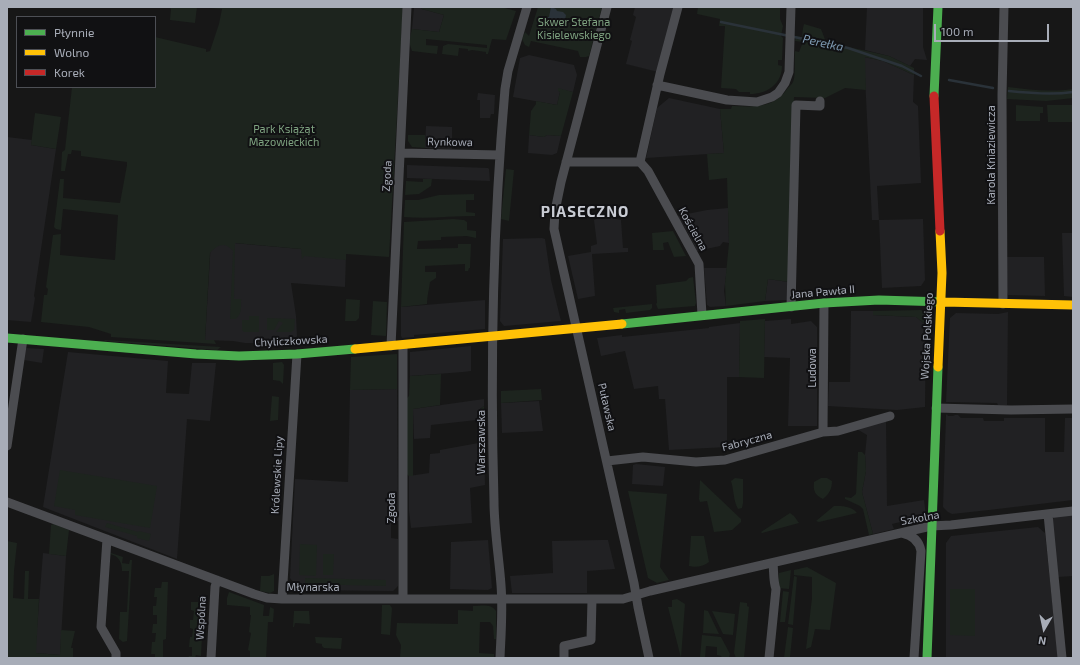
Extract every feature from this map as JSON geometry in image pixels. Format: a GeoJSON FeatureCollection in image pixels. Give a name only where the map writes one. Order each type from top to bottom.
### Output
{"type":"FeatureCollection","features":[{"type":"Feature","properties":{"kind":"street","name":"Zgoda"},"geometry":{"type":"LineString","coordinates":[[391,346],[407,7]]}},
{"type":"Feature","properties":{"kind":"street","name":"Warszawska"},"geometry":{"type":"LineString","coordinates":[[500,658],[501,599],[494,502],[493,337],[495,226],[508,71],[527,7]]}},
{"type":"Feature","properties":{"kind":"street","name":"Puławska"},"geometry":{"type":"LineString","coordinates":[[607,7],[566,162],[555,210],[554,229],[607,461],[649,658]]}},
{"type":"Feature","properties":{"kind":"street"},"geometry":{"type":"LineString","coordinates":[[566,162],[640,162],[657,86],[678,7]]}},
{"type":"Feature","properties":{"kind":"street"},"geometry":{"type":"LineString","coordinates":[[657,86],[716,99],[750,102],[762,101],[772,97],[778,93],[787,79],[789,72],[791,7]]}},
{"type":"Feature","properties":{"kind":"street","name":"Karola Kniaziewicza"},"geometry":{"type":"LineString","coordinates":[[1004,7],[1002,91],[1004,304]]}},
{"type":"Feature","properties":{"kind":"street","name":"Wojska Polskiego"},"geometry":{"type":"LineString","coordinates":[[926,658],[942,273],[934,94],[936,10]]}},
{"type":"Feature","properties":{"kind":"street"},"geometry":{"type":"LineString","coordinates":[[791,307],[796,105],[820,106],[820,101]]}},
{"type":"Feature","properties":{"kind":"street","name":"Rynkowa"},"geometry":{"type":"LineString","coordinates":[[400,153],[500,155]]}},
{"type":"Feature","properties":{"kind":"street","name":"Kościelna"},"geometry":{"type":"LineString","coordinates":[[640,162],[648,171],[699,264],[702,315]]}},
{"type":"Feature","properties":{"kind":"street","name":"Jana Pawła II"},"geometry":{"type":"LineString","coordinates":[[577,329],[824,303],[879,300],[1073,305]]}},
{"type":"Feature","properties":{"kind":"street","name":"Ludowa"},"geometry":{"type":"LineString","coordinates":[[823,432],[824,303]]}},
{"type":"Feature","properties":{"kind":"street","name":"Chyliczkowska"},"geometry":{"type":"LineString","coordinates":[[7,338],[196,354],[239,356],[297,354],[577,329]]}},
{"type":"Feature","properties":{"kind":"street"},"geometry":{"type":"LineString","coordinates":[[7,446],[23,339]]}},
{"type":"Feature","properties":{"kind":"street","name":"Zgoda"},"geometry":{"type":"LineString","coordinates":[[403,345],[403,599]]}},
{"type":"Feature","properties":{"kind":"street","name":"Królewskie Lipy"},"geometry":{"type":"LineString","coordinates":[[282,599],[297,354]]}},
{"type":"Feature","properties":{"kind":"street"},"geometry":{"type":"LineString","coordinates":[[936,408],[1073,410]]}},
{"type":"Feature","properties":{"kind":"street","name":"Fabryczna"},"geometry":{"type":"LineString","coordinates":[[607,461],[643,457],[696,462],[725,460],[823,432],[838,431],[890,416]]}},
{"type":"Feature","properties":{"kind":"street","name":"Młynarska"},"geometry":{"type":"LineString","coordinates":[[7,502],[267,598],[623,599],[636,595]]}},
{"type":"Feature","properties":{"kind":"street","name":"Szkolna"},"geometry":{"type":"LineString","coordinates":[[636,595],[931,526],[1073,511]]}},
{"type":"Feature","properties":{"kind":"street"},"geometry":{"type":"LineString","coordinates":[[1048,514],[1062,658]]}},
{"type":"Feature","properties":{"kind":"street"},"geometry":{"type":"LineString","coordinates":[[902,533],[912,536],[917,541],[921,551],[914,658]]}},
{"type":"Feature","properties":{"kind":"street"},"geometry":{"type":"LineString","coordinates":[[107,539],[101,627],[116,653],[116,658]]}},
{"type":"Feature","properties":{"kind":"street"},"geometry":{"type":"LineString","coordinates":[[769,658],[776,589],[773,563]]}},
{"type":"Feature","properties":{"kind":"street","name":"Wspólna"},"geometry":{"type":"LineString","coordinates":[[211,658],[216,580]]}},
{"type":"Feature","properties":{"kind":"street"},"geometry":{"type":"LineString","coordinates":[[564,658],[564,646],[591,640],[592,599]]}},
{"type":"Feature","properties":{"kind":"shaded area"},"geometry":{"type":"Polygon","coordinates":[[[421,7],[422,9],[444,15],[439,32],[412,29],[414,8],[421,7]]]}},
{"type":"Feature","properties":{"kind":"shaded area"},"geometry":{"type":"Polygon","coordinates":[[[551,7],[557,11],[563,12],[566,15],[563,22],[558,23],[557,28],[549,27],[545,17],[549,17],[551,7]]]}},
{"type":"Feature","properties":{"kind":"shaded area"},"geometry":{"type":"Polygon","coordinates":[[[635,7],[675,7],[658,72],[626,64],[636,17],[633,15],[635,7]]]}},
{"type":"Feature","properties":{"kind":"shaded area"},"geometry":{"type":"Polygon","coordinates":[[[867,7],[923,7],[923,47],[927,60],[915,59],[910,66],[889,56],[865,50],[867,7]]]}},
{"type":"Feature","properties":{"kind":"shaded area"},"geometry":{"type":"Polygon","coordinates":[[[529,55],[574,65],[577,75],[573,92],[558,89],[560,92],[557,105],[513,97],[520,58],[529,55]]]}},
{"type":"Feature","properties":{"kind":"shaded area"},"geometry":{"type":"Polygon","coordinates":[[[864,57],[883,61],[914,75],[913,102],[918,106],[921,183],[877,186],[879,220],[872,220],[864,57]]]}},
{"type":"Feature","properties":{"kind":"shaded area"},"geometry":{"type":"Polygon","coordinates":[[[478,93],[495,95],[494,114],[491,114],[490,118],[480,118],[480,100],[477,100],[478,93]]]}},
{"type":"Feature","properties":{"kind":"shaded area"},"geometry":{"type":"Polygon","coordinates":[[[669,98],[720,109],[724,153],[646,158],[657,108],[669,98]]]}},
{"type":"Feature","properties":{"kind":"shaded area"},"geometry":{"type":"Polygon","coordinates":[[[426,126],[452,127],[452,149],[425,148],[426,126]]]}},
{"type":"Feature","properties":{"kind":"shaded area"},"geometry":{"type":"Polygon","coordinates":[[[529,135],[544,137],[547,135],[561,136],[557,153],[552,155],[528,153],[529,135]]]}},
{"type":"Feature","properties":{"kind":"shaded area"},"geometry":{"type":"Polygon","coordinates":[[[7,137],[32,140],[31,145],[56,149],[31,322],[7,320],[7,137]]]}},
{"type":"Feature","properties":{"kind":"shaded area"},"geometry":{"type":"Polygon","coordinates":[[[407,165],[488,168],[490,181],[407,178],[407,165]]]}},
{"type":"Feature","properties":{"kind":"shaded area"},"geometry":{"type":"Polygon","coordinates":[[[728,208],[729,243],[723,242],[720,246],[697,251],[687,231],[677,216],[707,210],[728,208]]]}},
{"type":"Feature","properties":{"kind":"shaded area"},"geometry":{"type":"Polygon","coordinates":[[[616,216],[616,219],[621,220],[623,248],[628,248],[628,252],[592,254],[595,296],[578,299],[568,256],[591,252],[591,246],[597,244],[594,220],[598,218],[616,216]]]}},
{"type":"Feature","properties":{"kind":"shaded area"},"geometry":{"type":"Polygon","coordinates":[[[923,219],[925,280],[921,286],[882,288],[879,220],[923,219]]]}},
{"type":"Feature","properties":{"kind":"shaded area"},"geometry":{"type":"Polygon","coordinates":[[[1062,233],[1073,233],[1073,297],[1064,296],[1062,233]]]}},
{"type":"Feature","properties":{"kind":"shaded area"},"geometry":{"type":"Polygon","coordinates":[[[503,239],[545,239],[551,280],[561,321],[504,326],[500,321],[503,239]]]}},
{"type":"Feature","properties":{"kind":"shaded area"},"geometry":{"type":"Polygon","coordinates":[[[211,241],[345,253],[345,287],[291,283],[296,316],[297,336],[295,338],[302,337],[301,343],[245,343],[205,340],[211,241]]]}},
{"type":"Feature","properties":{"kind":"shaded area"},"geometry":{"type":"Polygon","coordinates":[[[1007,257],[1044,257],[1045,296],[1008,295],[1006,290],[1007,257]]]}},
{"type":"Feature","properties":{"kind":"shaded area"},"geometry":{"type":"Polygon","coordinates":[[[704,268],[727,268],[724,291],[726,306],[710,307],[707,305],[704,268]]]}},
{"type":"Feature","properties":{"kind":"shaded area"},"geometry":{"type":"Polygon","coordinates":[[[768,279],[789,282],[788,300],[765,301],[768,279]]]}},
{"type":"Feature","properties":{"kind":"shaded area"},"geometry":{"type":"Polygon","coordinates":[[[485,300],[485,329],[414,335],[414,337],[402,338],[401,336],[401,307],[485,300]]]}},
{"type":"Feature","properties":{"kind":"shaded area"},"geometry":{"type":"Polygon","coordinates":[[[851,311],[873,311],[873,315],[916,317],[926,325],[925,407],[897,410],[828,406],[829,382],[850,382],[851,311]]]}},
{"type":"Feature","properties":{"kind":"shaded area"},"geometry":{"type":"Polygon","coordinates":[[[1008,312],[1007,405],[998,405],[997,403],[946,402],[950,318],[956,313],[998,314],[1008,312]]]}},
{"type":"Feature","properties":{"kind":"shaded area"},"geometry":{"type":"Polygon","coordinates":[[[791,319],[791,324],[811,321],[817,327],[817,426],[788,426],[790,358],[764,357],[765,321],[791,319]]]}},
{"type":"Feature","properties":{"kind":"shaded area"},"geometry":{"type":"Polygon","coordinates":[[[740,323],[739,377],[727,377],[727,447],[669,450],[665,399],[659,399],[658,386],[634,389],[625,351],[601,356],[597,338],[622,335],[622,337],[709,328],[740,323]]]}},
{"type":"Feature","properties":{"kind":"shaded area"},"geometry":{"type":"Polygon","coordinates":[[[471,346],[471,371],[410,376],[410,352],[471,346]]]}},
{"type":"Feature","properties":{"kind":"shaded area"},"geometry":{"type":"Polygon","coordinates":[[[25,348],[44,349],[42,363],[24,360],[25,348]]]}},
{"type":"Feature","properties":{"kind":"shaded area"},"geometry":{"type":"Polygon","coordinates":[[[68,352],[168,361],[166,393],[189,394],[192,363],[216,363],[210,421],[187,419],[177,559],[43,507],[68,352]]]}},
{"type":"Feature","properties":{"kind":"shaded area"},"geometry":{"type":"Polygon","coordinates":[[[397,389],[398,521],[391,521],[391,538],[398,539],[398,586],[393,591],[299,590],[290,578],[295,479],[348,482],[350,390],[397,389]]]}},
{"type":"Feature","properties":{"kind":"shaded area"},"geometry":{"type":"Polygon","coordinates":[[[484,399],[484,406],[479,410],[477,420],[431,425],[430,438],[414,439],[413,409],[484,399]]]}},
{"type":"Feature","properties":{"kind":"shaded area"},"geometry":{"type":"Polygon","coordinates":[[[539,401],[543,431],[502,433],[501,403],[539,401]]]}},
{"type":"Feature","properties":{"kind":"shaded area"},"geometry":{"type":"Polygon","coordinates":[[[947,414],[948,416],[958,415],[961,418],[983,418],[984,421],[1004,421],[1004,418],[1045,418],[1045,452],[1064,452],[1065,418],[1073,418],[1073,500],[952,514],[948,512],[943,507],[947,414]]]}},
{"type":"Feature","properties":{"kind":"shaded area"},"geometry":{"type":"Polygon","coordinates":[[[886,419],[887,506],[924,500],[926,516],[892,524],[894,529],[873,534],[862,492],[866,471],[865,455],[867,435],[855,428],[886,419]]]}},
{"type":"Feature","properties":{"kind":"shaded area"},"geometry":{"type":"Polygon","coordinates":[[[484,442],[485,485],[470,488],[472,523],[411,528],[409,511],[409,476],[429,473],[430,454],[440,453],[440,450],[484,442]]]}},
{"type":"Feature","properties":{"kind":"shaded area"},"geometry":{"type":"Polygon","coordinates":[[[633,465],[665,467],[663,486],[632,484],[633,465]]]}},
{"type":"Feature","properties":{"kind":"shaded area"},"geometry":{"type":"Polygon","coordinates":[[[1073,514],[1073,576],[1058,577],[1052,521],[1054,517],[1073,514]]]}},
{"type":"Feature","properties":{"kind":"shaded area"},"geometry":{"type":"Polygon","coordinates":[[[1038,527],[1045,533],[1058,658],[946,658],[946,543],[951,536],[1038,527]]]}},
{"type":"Feature","properties":{"kind":"shaded area"},"geometry":{"type":"Polygon","coordinates":[[[488,540],[492,588],[488,590],[450,589],[451,542],[488,540]]]}},
{"type":"Feature","properties":{"kind":"shaded area"},"geometry":{"type":"Polygon","coordinates":[[[608,540],[615,569],[587,571],[587,593],[512,593],[510,576],[553,573],[552,541],[608,540]]]}},
{"type":"Feature","properties":{"kind":"shaded area"},"geometry":{"type":"Polygon","coordinates":[[[43,553],[66,556],[60,655],[35,653],[43,553]]]}},
{"type":"Feature","properties":{"kind":"green space"},"geometry":{"type":"Polygon","coordinates":[[[169,7],[197,7],[195,23],[170,20],[171,9],[169,7]]]}},
{"type":"Feature","properties":{"kind":"green space","name":"Park Książąt Mazowieckich"},"geometry":{"type":"Polygon","coordinates":[[[197,7],[403,7],[389,257],[346,254],[346,260],[304,256],[302,259],[301,249],[235,243],[234,299],[241,299],[241,307],[236,319],[230,319],[233,251],[224,245],[218,246],[210,253],[205,340],[214,340],[216,344],[111,337],[111,334],[89,327],[41,322],[44,295],[47,295],[48,289],[46,287],[53,235],[61,234],[60,255],[115,260],[118,215],[63,209],[61,230],[54,227],[60,179],[64,179],[63,198],[120,203],[127,165],[127,162],[81,156],[81,151],[72,150],[71,154],[68,154],[65,171],[61,171],[62,152],[65,150],[72,88],[156,88],[156,37],[206,49],[206,52],[210,51],[219,24],[222,9],[197,7]]]}},
{"type":"Feature","properties":{"kind":"green space"},"geometry":{"type":"Polygon","coordinates":[[[421,7],[501,7],[516,11],[506,40],[492,39],[488,54],[486,54],[486,52],[472,50],[468,51],[468,49],[459,48],[458,56],[442,54],[443,46],[448,44],[487,48],[487,45],[426,39],[426,45],[438,46],[437,54],[412,51],[409,42],[412,29],[439,32],[444,15],[422,9],[421,7]]]}},
{"type":"Feature","properties":{"kind":"green space","name":"Skwer Stefana Kisielewskiego"},"geometry":{"type":"Polygon","coordinates":[[[538,7],[602,7],[589,56],[580,57],[578,51],[531,41],[529,47],[525,45],[522,39],[525,32],[529,36],[538,7]]]}},
{"type":"Feature","properties":{"kind":"green space"},"geometry":{"type":"Polygon","coordinates":[[[698,7],[780,7],[780,19],[783,26],[781,36],[783,38],[782,60],[778,60],[778,65],[782,66],[779,78],[772,87],[756,94],[750,94],[750,92],[739,92],[736,89],[721,88],[725,26],[719,26],[720,19],[697,14],[698,7]]]}},
{"type":"Feature","properties":{"kind":"green space"},"geometry":{"type":"Polygon","coordinates":[[[804,24],[821,29],[826,42],[889,56],[914,68],[914,75],[883,61],[865,57],[866,90],[845,88],[825,98],[794,97],[789,282],[768,279],[765,301],[726,306],[725,284],[729,243],[727,178],[709,180],[707,154],[724,153],[720,109],[731,109],[732,106],[757,106],[770,103],[782,95],[792,84],[795,51],[799,52],[803,42],[795,41],[796,36],[802,37],[804,24]]]}},
{"type":"Feature","properties":{"kind":"green space"},"geometry":{"type":"Polygon","coordinates":[[[1008,87],[1040,90],[1073,89],[1073,98],[1046,101],[1007,99],[1008,87]]]}},
{"type":"Feature","properties":{"kind":"green space"},"geometry":{"type":"Polygon","coordinates":[[[558,88],[573,92],[561,136],[547,135],[544,137],[529,135],[531,111],[536,104],[536,101],[557,105],[560,92],[558,91],[558,88]]]}},
{"type":"Feature","properties":{"kind":"green space"},"geometry":{"type":"Polygon","coordinates":[[[1016,105],[1043,107],[1043,113],[1040,113],[1040,121],[1016,121],[1016,105]]]}},
{"type":"Feature","properties":{"kind":"green space"},"geometry":{"type":"Polygon","coordinates":[[[1047,105],[1073,105],[1073,122],[1048,122],[1047,105]]]}},
{"type":"Feature","properties":{"kind":"green space"},"geometry":{"type":"Polygon","coordinates":[[[35,113],[61,117],[56,149],[31,145],[35,113]]]}},
{"type":"Feature","properties":{"kind":"green space"},"geometry":{"type":"Polygon","coordinates":[[[408,135],[425,135],[425,148],[412,147],[408,141],[408,135]]]}},
{"type":"Feature","properties":{"kind":"green space"},"geometry":{"type":"Polygon","coordinates":[[[506,169],[514,170],[509,221],[501,219],[506,169]]]}},
{"type":"Feature","properties":{"kind":"green space"},"geometry":{"type":"Polygon","coordinates":[[[423,179],[432,179],[431,186],[419,194],[405,195],[406,181],[423,182],[423,179]]]}},
{"type":"Feature","properties":{"kind":"green space"},"geometry":{"type":"Polygon","coordinates":[[[474,194],[474,200],[466,200],[466,212],[475,213],[475,216],[422,218],[404,217],[405,200],[418,200],[439,195],[474,194]]]}},
{"type":"Feature","properties":{"kind":"green space"},"geometry":{"type":"Polygon","coordinates":[[[453,219],[464,220],[467,222],[467,230],[476,231],[476,238],[467,236],[441,237],[441,240],[418,241],[417,249],[458,248],[458,244],[471,244],[470,268],[468,271],[465,271],[465,264],[425,266],[425,272],[436,272],[436,278],[430,282],[427,304],[401,307],[404,222],[453,219]]]}},
{"type":"Feature","properties":{"kind":"green space"},"geometry":{"type":"Polygon","coordinates":[[[673,231],[686,256],[674,257],[668,242],[663,243],[664,250],[653,250],[652,233],[673,231]]]}},
{"type":"Feature","properties":{"kind":"green space"},"geometry":{"type":"Polygon","coordinates":[[[693,277],[696,303],[695,306],[658,309],[656,304],[656,285],[686,281],[693,277]]]}},
{"type":"Feature","properties":{"kind":"green space"},"geometry":{"type":"Polygon","coordinates":[[[346,299],[360,300],[359,318],[356,321],[345,321],[346,299]]]}},
{"type":"Feature","properties":{"kind":"green space"},"geometry":{"type":"Polygon","coordinates":[[[373,301],[387,302],[386,336],[371,335],[373,301]]]}},
{"type":"Feature","properties":{"kind":"green space"},"geometry":{"type":"Polygon","coordinates":[[[652,304],[652,308],[650,310],[626,313],[625,309],[619,310],[619,313],[614,312],[613,308],[652,304]]]}},
{"type":"Feature","properties":{"kind":"green space"},"geometry":{"type":"Polygon","coordinates":[[[921,310],[927,314],[926,325],[916,317],[873,315],[873,311],[921,310]]]}},
{"type":"Feature","properties":{"kind":"green space"},"geometry":{"type":"Polygon","coordinates":[[[249,316],[259,316],[259,332],[244,332],[242,330],[242,320],[249,320],[249,316]]]}},
{"type":"Feature","properties":{"kind":"green space"},"geometry":{"type":"Polygon","coordinates":[[[267,318],[295,319],[294,330],[291,332],[276,332],[283,323],[279,321],[274,330],[267,330],[267,318]]]}},
{"type":"Feature","properties":{"kind":"green space"},"geometry":{"type":"Polygon","coordinates":[[[765,319],[764,378],[739,377],[740,321],[765,319]]]}},
{"type":"Feature","properties":{"kind":"green space"},"geometry":{"type":"Polygon","coordinates":[[[104,341],[221,347],[217,350],[104,341]]]}},
{"type":"Feature","properties":{"kind":"green space"},"geometry":{"type":"Polygon","coordinates":[[[397,354],[397,389],[350,390],[351,357],[397,354]]]}},
{"type":"Feature","properties":{"kind":"green space"},"geometry":{"type":"Polygon","coordinates":[[[282,362],[284,365],[283,384],[280,381],[273,380],[273,363],[282,362]]]}},
{"type":"Feature","properties":{"kind":"green space"},"geometry":{"type":"Polygon","coordinates":[[[441,374],[440,405],[413,409],[413,476],[409,476],[406,474],[407,398],[409,396],[410,376],[441,374]]]}},
{"type":"Feature","properties":{"kind":"green space"},"geometry":{"type":"Polygon","coordinates":[[[541,389],[542,400],[501,403],[501,391],[541,389]]]}},
{"type":"Feature","properties":{"kind":"green space"},"geometry":{"type":"Polygon","coordinates":[[[272,396],[279,397],[278,420],[270,421],[272,396]]]}},
{"type":"Feature","properties":{"kind":"green space"},"geometry":{"type":"Polygon","coordinates":[[[484,406],[484,442],[480,443],[479,420],[477,420],[477,418],[480,410],[484,406]]]}},
{"type":"Feature","properties":{"kind":"green space"},"geometry":{"type":"Polygon","coordinates":[[[858,452],[862,452],[865,455],[866,471],[862,492],[873,534],[869,535],[863,509],[845,499],[845,497],[851,498],[856,494],[858,452]]]}},
{"type":"Feature","properties":{"kind":"green space"},"geometry":{"type":"Polygon","coordinates":[[[60,470],[157,486],[150,528],[75,515],[75,510],[54,506],[60,470]]]}},
{"type":"Feature","properties":{"kind":"green space"},"geometry":{"type":"Polygon","coordinates":[[[735,478],[743,479],[743,503],[742,508],[738,509],[735,502],[731,481],[735,478]]]}},
{"type":"Feature","properties":{"kind":"green space"},"geometry":{"type":"Polygon","coordinates":[[[821,478],[827,478],[832,481],[830,491],[823,499],[816,494],[814,488],[814,482],[821,478]]]}},
{"type":"Feature","properties":{"kind":"green space"},"geometry":{"type":"Polygon","coordinates":[[[700,480],[741,519],[741,522],[732,530],[714,532],[707,501],[700,502],[699,499],[700,480]]]}},
{"type":"Feature","properties":{"kind":"green space"},"geometry":{"type":"Polygon","coordinates":[[[628,491],[667,494],[660,567],[669,580],[657,583],[648,578],[628,491]]]}},
{"type":"Feature","properties":{"kind":"green space"},"geometry":{"type":"Polygon","coordinates":[[[834,506],[850,508],[857,513],[819,522],[816,521],[834,506]]]}},
{"type":"Feature","properties":{"kind":"green space"},"geometry":{"type":"Polygon","coordinates":[[[790,513],[799,523],[762,533],[761,532],[790,513]]]}},
{"type":"Feature","properties":{"kind":"green space"},"geometry":{"type":"Polygon","coordinates":[[[107,523],[138,532],[151,534],[149,541],[105,527],[107,523]]]}},
{"type":"Feature","properties":{"kind":"green space"},"geometry":{"type":"Polygon","coordinates":[[[54,524],[69,530],[66,556],[49,554],[51,525],[54,524]]]}},
{"type":"Feature","properties":{"kind":"green space"},"geometry":{"type":"Polygon","coordinates":[[[691,536],[704,536],[709,562],[705,565],[697,567],[689,566],[691,536]]]}},
{"type":"Feature","properties":{"kind":"green space"},"geometry":{"type":"Polygon","coordinates":[[[7,541],[17,543],[13,598],[24,599],[25,571],[29,571],[28,599],[39,599],[36,653],[60,655],[61,630],[75,631],[71,648],[73,648],[73,658],[7,658],[7,541]]]}},
{"type":"Feature","properties":{"kind":"green space"},"geometry":{"type":"Polygon","coordinates":[[[300,544],[317,545],[316,576],[299,575],[300,544]]]}},
{"type":"Feature","properties":{"kind":"green space"},"geometry":{"type":"Polygon","coordinates":[[[110,554],[123,557],[122,563],[129,564],[130,560],[132,560],[127,641],[123,642],[119,639],[120,612],[127,612],[129,571],[122,571],[119,560],[116,556],[110,554]]]}},
{"type":"Feature","properties":{"kind":"green space"},"geometry":{"type":"Polygon","coordinates":[[[323,554],[334,554],[333,575],[323,575],[323,554]]]}},
{"type":"Feature","properties":{"kind":"green space"},"geometry":{"type":"Polygon","coordinates":[[[807,567],[836,583],[830,630],[815,629],[811,647],[806,649],[812,598],[812,577],[794,575],[794,570],[807,567]]]}},
{"type":"Feature","properties":{"kind":"green space"},"geometry":{"type":"Polygon","coordinates":[[[791,570],[789,589],[778,588],[779,573],[791,570]]]}},
{"type":"Feature","properties":{"kind":"green space"},"geometry":{"type":"Polygon","coordinates":[[[274,574],[274,591],[270,593],[260,591],[261,576],[269,576],[274,574]]]}},
{"type":"Feature","properties":{"kind":"green space"},"geometry":{"type":"Polygon","coordinates":[[[794,576],[797,577],[793,625],[788,624],[794,576]]]}},
{"type":"Feature","properties":{"kind":"green space"},"geometry":{"type":"Polygon","coordinates":[[[305,578],[386,580],[386,586],[305,584],[305,578]]]}},
{"type":"Feature","properties":{"kind":"green space"},"geometry":{"type":"Polygon","coordinates":[[[162,582],[168,582],[166,639],[163,640],[163,658],[155,658],[155,654],[151,654],[152,642],[155,642],[156,633],[152,633],[153,624],[157,624],[157,615],[153,615],[153,606],[156,606],[157,597],[154,597],[155,588],[161,588],[162,582]]]}},
{"type":"Feature","properties":{"kind":"green space"},"geometry":{"type":"Polygon","coordinates":[[[950,589],[975,589],[975,636],[950,635],[950,589]]]}},
{"type":"Feature","properties":{"kind":"green space"},"geometry":{"type":"Polygon","coordinates":[[[783,591],[789,592],[785,622],[780,622],[783,591]]]}},
{"type":"Feature","properties":{"kind":"green space"},"geometry":{"type":"Polygon","coordinates":[[[229,592],[264,605],[263,616],[269,616],[270,607],[274,609],[273,622],[268,622],[266,658],[250,658],[250,651],[248,650],[251,633],[249,632],[251,615],[250,607],[227,605],[229,592]]]}},
{"type":"Feature","properties":{"kind":"green space"},"geometry":{"type":"Polygon","coordinates":[[[198,596],[204,596],[201,656],[196,655],[195,658],[188,658],[189,656],[192,656],[192,647],[189,647],[193,629],[190,628],[190,620],[193,620],[194,611],[191,610],[191,602],[198,602],[198,596]]]}},
{"type":"Feature","properties":{"kind":"green space"},"geometry":{"type":"Polygon","coordinates":[[[677,599],[685,604],[681,658],[668,607],[672,607],[672,600],[677,599]]]}},
{"type":"Feature","properties":{"kind":"green space"},"geometry":{"type":"Polygon","coordinates":[[[740,602],[747,603],[747,606],[749,607],[744,658],[736,658],[734,653],[740,602]]]}},
{"type":"Feature","properties":{"kind":"green space"},"geometry":{"type":"Polygon","coordinates":[[[382,605],[390,605],[392,608],[390,635],[381,634],[382,605]]]}},
{"type":"Feature","properties":{"kind":"green space"},"geometry":{"type":"Polygon","coordinates":[[[473,606],[489,606],[494,608],[496,611],[496,639],[494,639],[493,626],[490,622],[480,622],[479,653],[494,654],[494,658],[400,658],[401,645],[396,635],[397,623],[458,624],[458,610],[473,611],[473,606]]]}},
{"type":"Feature","properties":{"kind":"green space"},"geometry":{"type":"Polygon","coordinates":[[[704,610],[708,611],[719,634],[703,633],[704,610]]]}},
{"type":"Feature","properties":{"kind":"green space"},"geometry":{"type":"Polygon","coordinates":[[[294,611],[309,611],[310,624],[295,623],[293,627],[294,611]]]}},
{"type":"Feature","properties":{"kind":"green space"},"geometry":{"type":"Polygon","coordinates":[[[712,611],[735,614],[733,635],[723,634],[712,611]]]}},
{"type":"Feature","properties":{"kind":"green space"},"geometry":{"type":"Polygon","coordinates":[[[788,627],[793,628],[790,657],[796,658],[784,658],[788,627]]]}},
{"type":"Feature","properties":{"kind":"green space"},"geometry":{"type":"Polygon","coordinates":[[[702,635],[721,637],[730,654],[729,658],[722,658],[721,656],[717,655],[717,647],[706,646],[705,658],[700,658],[702,635]]]}},
{"type":"Feature","properties":{"kind":"green space"},"geometry":{"type":"Polygon","coordinates":[[[315,637],[342,638],[341,649],[324,648],[322,644],[316,643],[315,637]]]}},
{"type":"Feature","properties":{"kind":"waterway","name":"Perełka"},"geometry":{"type":"LineString","coordinates":[[721,22],[848,48],[902,66],[921,76]]}},
{"type":"Feature","properties":{"kind":"waterway","name":"Perełka"},"geometry":{"type":"LineString","coordinates":[[949,80],[993,88]]}},
{"type":"Feature","properties":{"kind":"waterway","name":"Perełka"},"geometry":{"type":"LineString","coordinates":[[1009,91],[1049,94],[1073,92]]}},
{"type":"Feature","properties":{"kind":"traffic: fast"},"geometry":{"type":"LineString","coordinates":[[934,96],[938,7]]}},
{"type":"Feature","properties":{"kind":"traffic: fast"},"geometry":{"type":"LineString","coordinates":[[622,324],[824,303],[879,300],[944,302]]}},
{"type":"Feature","properties":{"kind":"traffic: fast"},"geometry":{"type":"LineString","coordinates":[[7,338],[196,354],[239,356],[297,354],[355,349]]}},
{"type":"Feature","properties":{"kind":"traffic: fast"},"geometry":{"type":"LineString","coordinates":[[927,658],[938,367]]}},
{"type":"Feature","properties":{"kind":"traffic: slow"},"geometry":{"type":"LineString","coordinates":[[938,367],[942,273],[940,231]]}},
{"type":"Feature","properties":{"kind":"traffic: slow"},"geometry":{"type":"LineString","coordinates":[[944,302],[1073,305]]}},
{"type":"Feature","properties":{"kind":"traffic: slow"},"geometry":{"type":"LineString","coordinates":[[355,349],[622,324]]}},
{"type":"Feature","properties":{"kind":"traffic: jam"},"geometry":{"type":"LineString","coordinates":[[934,96],[940,231]]}},
{"type":"Feature","properties":{"kind":"district","name":"PIASECZNO"},"geometry":{"type":"Point","coordinates":[585,212]}}]}
